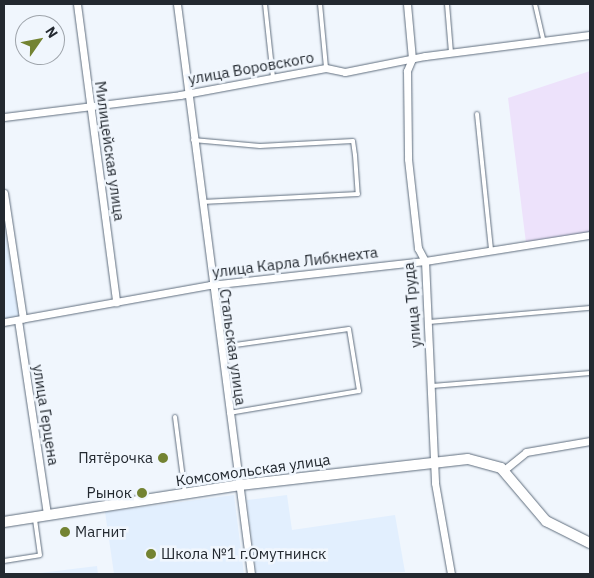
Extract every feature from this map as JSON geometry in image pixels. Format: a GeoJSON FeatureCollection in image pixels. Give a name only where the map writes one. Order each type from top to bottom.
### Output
{"type":"FeatureCollection","features":[{"type":"Feature","properties":{"kind":"main road","name":"Комсомольская улица"},"geometry":{"type":"LineString","coordinates":[[4,522],[240,485],[436,461],[484,460],[504,470],[546,521],[590,543]]}},
{"type":"Feature","properties":{"kind":"street","name":"Милицейская улица"},"geometry":{"type":"LineString","coordinates":[[76,4],[116,302]]}},
{"type":"Feature","properties":{"kind":"street","name":"Стальская улица"},"geometry":{"type":"LineString","coordinates":[[177,4],[186,94],[210,285],[240,485],[251,574]]}},
{"type":"Feature","properties":{"kind":"street","name":"улица Труда"},"geometry":{"type":"LineString","coordinates":[[407,4],[412,58],[407,71],[408,159],[418,248],[425,261],[436,461],[435,483],[451,574]]}},
{"type":"Feature","properties":{"kind":"street","name":"улица Воровского"},"geometry":{"type":"LineString","coordinates":[[4,117],[186,94],[326,68],[346,72],[412,58],[543,39],[590,35]]}},
{"type":"Feature","properties":{"kind":"street","name":"улица Герцена"},"geometry":{"type":"LineString","coordinates":[[4,193],[47,515]]}},
{"type":"Feature","properties":{"kind":"street","name":"улица Карла Либкнехта"},"geometry":{"type":"LineString","coordinates":[[4,322],[210,285],[425,261],[590,235]]}},
{"type":"Feature","properties":{"kind":"street"},"geometry":{"type":"LineString","coordinates":[[504,470],[526,452],[590,441]]}},
{"type":"Feature","properties":{"kind":"lane"},"geometry":{"type":"LineString","coordinates":[[266,4],[273,78]]}},
{"type":"Feature","properties":{"kind":"lane"},"geometry":{"type":"LineString","coordinates":[[320,4],[326,68]]}},
{"type":"Feature","properties":{"kind":"lane"},"geometry":{"type":"LineString","coordinates":[[447,4],[451,53]]}},
{"type":"Feature","properties":{"kind":"lane"},"geometry":{"type":"LineString","coordinates":[[535,4],[543,39]]}},
{"type":"Feature","properties":{"kind":"lane"},"geometry":{"type":"LineString","coordinates":[[477,114],[491,250]]}},
{"type":"Feature","properties":{"kind":"lane"},"geometry":{"type":"LineString","coordinates":[[192,140],[260,146],[353,141],[358,194],[200,202]]}},
{"type":"Feature","properties":{"kind":"lane"},"geometry":{"type":"LineString","coordinates":[[429,322],[590,308]]}},
{"type":"Feature","properties":{"kind":"lane"},"geometry":{"type":"LineString","coordinates":[[219,347],[346,328],[351,333],[357,394],[229,413]]}},
{"type":"Feature","properties":{"kind":"lane"},"geometry":{"type":"LineString","coordinates":[[432,386],[590,373]]}},
{"type":"Feature","properties":{"kind":"lane"},"geometry":{"type":"LineString","coordinates":[[174,417],[185,494]]}},
{"type":"Feature","properties":{"kind":"lane"},"geometry":{"type":"LineString","coordinates":[[4,561],[40,555],[35,517]]}},
{"type":"Feature","properties":{"kind":"shaded area"},"geometry":{"type":"Polygon","coordinates":[[[590,71],[590,233],[526,243],[508,98],[590,71]]]}},
{"type":"Feature","properties":{"kind":"shaded area"},"geometry":{"type":"Polygon","coordinates":[[[4,225],[19,317],[4,319],[4,225]]]}},
{"type":"Feature","properties":{"kind":"shaded area"},"geometry":{"type":"Polygon","coordinates":[[[234,495],[244,574],[114,574],[105,512],[234,495]]]}},
{"type":"Feature","properties":{"kind":"shaded area"},"geometry":{"type":"Polygon","coordinates":[[[287,495],[292,530],[395,515],[405,572],[256,574],[247,500],[287,495]]]}},
{"type":"Feature","properties":{"kind":"shaded area"},"geometry":{"type":"Polygon","coordinates":[[[97,566],[98,574],[32,574],[97,566]]]}},
{"type":"Feature","properties":{"kind":"place","name":"Пятёрочка"},"geometry":{"type":"Point","coordinates":[163,458]}},
{"type":"Feature","properties":{"kind":"place","name":"Рынок"},"geometry":{"type":"Point","coordinates":[142,493]}},
{"type":"Feature","properties":{"kind":"place","name":"Магнит"},"geometry":{"type":"Point","coordinates":[65,532]}},
{"type":"Feature","properties":{"kind":"place","name":"Школа №1 г.Омутнинск"},"geometry":{"type":"Point","coordinates":[151,554]}}]}
